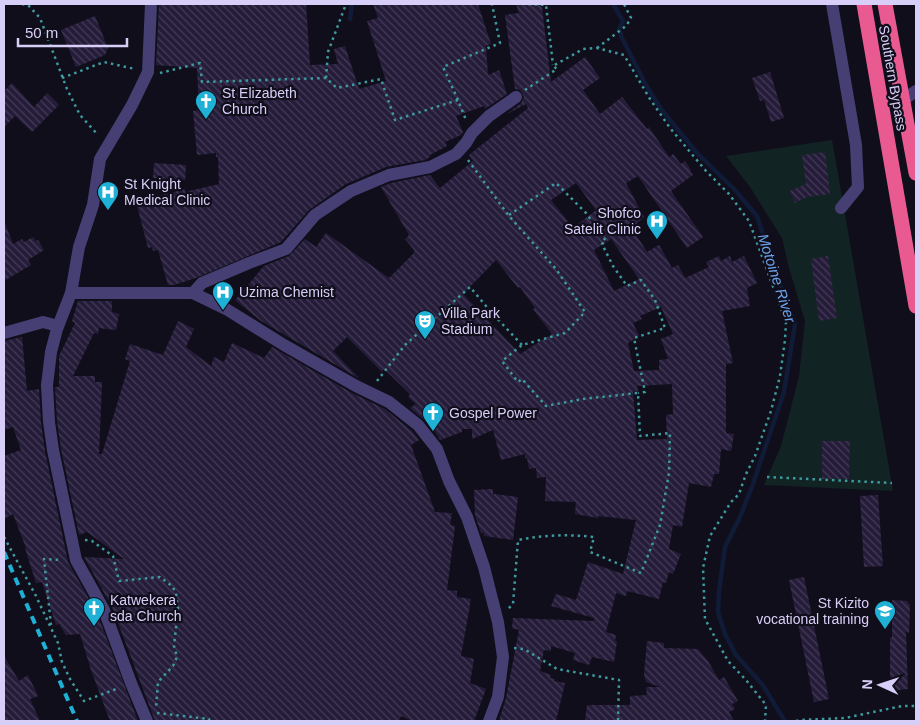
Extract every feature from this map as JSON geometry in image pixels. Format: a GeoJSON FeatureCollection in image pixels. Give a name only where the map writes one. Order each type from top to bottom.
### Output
{"type":"FeatureCollection","features":[{"type":"Feature","properties":{"kind":"highway","name":"Southern Bypass"},"geometry":{"type":"LineString","coordinates":[[864,4],[916,306]]}},
{"type":"Feature","properties":{"kind":"highway","name":"Southern Bypass"},"geometry":{"type":"LineString","coordinates":[[885,4],[916,173]]}},
{"type":"Feature","properties":{"kind":"street"},"geometry":{"type":"LineString","coordinates":[[147,721],[131,684],[104,610],[76,560],[49,422],[47,385],[58,326],[71,293],[79,247],[93,205],[100,159],[132,105],[148,72],[151,4]]}},
{"type":"Feature","properties":{"kind":"street"},"geometry":{"type":"LineString","coordinates":[[832,4],[856,145],[858,187],[841,208]]}},
{"type":"Feature","properties":{"kind":"street"},"geometry":{"type":"LineString","coordinates":[[903,100],[916,90]]}},
{"type":"Feature","properties":{"kind":"street"},"geometry":{"type":"LineString","coordinates":[[193,293],[202,283],[286,249],[315,215],[351,191],[388,175],[430,167],[456,154],[472,133],[489,116],[516,96]]}},
{"type":"Feature","properties":{"kind":"street"},"geometry":{"type":"LineString","coordinates":[[71,293],[193,293],[226,309],[284,345],[369,393],[389,402],[418,425],[437,449],[449,481],[467,517],[484,567],[498,622],[502,648],[501,680],[498,697],[489,721]]}},
{"type":"Feature","properties":{"kind":"street"},"geometry":{"type":"LineString","coordinates":[[4,333],[44,322],[58,326]]}},
{"type":"Feature","properties":{"kind":"path"},"geometry":{"type":"LineString","coordinates":[[22,4],[28,5],[40,18],[62,78],[80,115],[108,146]]}},
{"type":"Feature","properties":{"kind":"path"},"geometry":{"type":"LineString","coordinates":[[326,78],[328,52],[346,4]]}},
{"type":"Feature","properties":{"kind":"path"},"geometry":{"type":"LineString","coordinates":[[472,133],[443,67],[500,43],[492,4]]}},
{"type":"Feature","properties":{"kind":"path"},"geometry":{"type":"LineString","coordinates":[[516,96],[557,70],[553,66],[546,5],[528,4]]}},
{"type":"Feature","properties":{"kind":"path"},"geometry":{"type":"LineString","coordinates":[[597,48],[626,26],[631,18],[624,4]]}},
{"type":"Feature","properties":{"kind":"path"},"geometry":{"type":"LineString","coordinates":[[553,66],[583,49],[597,48],[624,55],[650,100],[670,128],[729,194],[749,221],[786,322],[780,376],[768,419],[739,494],[731,502],[710,536],[703,568],[705,619],[728,661],[766,705],[765,721]]}},
{"type":"Feature","properties":{"kind":"path"},"geometry":{"type":"LineString","coordinates":[[62,78],[104,62],[160,73],[200,63],[202,82],[326,78],[337,88],[381,79],[394,120],[458,100]]}},
{"type":"Feature","properties":{"kind":"path"},"geometry":{"type":"LineString","coordinates":[[463,147],[469,163],[509,216],[556,269],[585,312],[565,333],[522,345],[502,361],[518,382],[522,379],[546,406],[583,399],[645,392],[634,338],[665,328],[656,300],[641,280],[627,286],[613,266],[602,244],[606,241],[586,213],[556,183],[509,216]]}},
{"type":"Feature","properties":{"kind":"path"},"geometry":{"type":"LineString","coordinates":[[369,393],[393,358],[405,345],[470,287],[522,345]]}},
{"type":"Feature","properties":{"kind":"path"},"geometry":{"type":"LineString","coordinates":[[498,622],[513,604],[518,540],[543,535],[569,534],[594,537],[590,552],[641,573],[660,525],[669,473],[670,433],[640,436],[638,393]]}},
{"type":"Feature","properties":{"kind":"path"},"geometry":{"type":"LineString","coordinates":[[767,477],[892,483]]}},
{"type":"Feature","properties":{"kind":"path"},"geometry":{"type":"LineString","coordinates":[[4,536],[36,596],[58,643],[62,662],[70,679],[84,701],[131,684]]}},
{"type":"Feature","properties":{"kind":"path"},"geometry":{"type":"LineString","coordinates":[[72,539],[92,541],[113,556],[119,581],[160,578],[172,586],[176,593],[178,609],[174,646],[177,657],[173,666],[158,682],[156,713],[209,718],[209,721]]}},
{"type":"Feature","properties":{"kind":"path"},"geometry":{"type":"LineString","coordinates":[[51,630],[44,559],[76,560]]}},
{"type":"Feature","properties":{"kind":"path"},"geometry":{"type":"LineString","coordinates":[[502,648],[524,649],[557,669],[620,680],[618,721]]}},
{"type":"Feature","properties":{"kind":"path"},"geometry":{"type":"LineString","coordinates":[[798,720],[845,718],[902,706],[916,706]]}},
{"type":"Feature","properties":{"kind":"shaded area"},"geometry":{"type":"Polygon","coordinates":[[[832,140],[893,491],[764,485],[781,446],[799,376],[805,321],[782,238],[750,187],[726,156],[832,140]]]}},
{"type":"Feature","properties":{"kind":"building"},"geometry":{"type":"Polygon","coordinates":[[[159,4],[306,4],[310,65],[338,64],[334,49],[345,46],[359,89],[386,81],[367,21],[378,18],[373,4],[478,4],[491,44],[486,46],[488,75],[499,70],[507,94],[485,109],[484,106],[456,116],[463,132],[461,135],[445,142],[447,146],[430,155],[425,160],[386,167],[346,184],[309,210],[281,242],[196,278],[168,285],[158,250],[153,251],[152,247],[148,248],[136,202],[185,189],[185,192],[219,184],[218,157],[216,157],[216,153],[197,155],[193,111],[199,110],[197,68],[156,65],[159,4]]]}},
{"type":"Feature","properties":{"kind":"building"},"geometry":{"type":"Polygon","coordinates":[[[516,4],[538,4],[542,7],[551,82],[585,57],[600,78],[583,90],[600,114],[622,97],[647,129],[649,127],[669,157],[673,154],[681,164],[685,161],[691,170],[693,175],[671,191],[703,237],[687,248],[638,176],[626,183],[644,217],[632,228],[647,252],[659,245],[672,268],[678,265],[685,278],[709,267],[706,262],[719,256],[721,261],[730,256],[732,262],[744,256],[757,283],[747,288],[750,306],[722,311],[733,363],[726,364],[726,433],[734,434],[731,451],[721,449],[719,474],[714,474],[711,487],[689,483],[682,527],[673,525],[669,549],[681,554],[673,574],[669,572],[666,583],[663,582],[659,599],[627,591],[626,596],[616,593],[606,632],[616,635],[614,662],[592,657],[589,665],[573,660],[575,653],[551,646],[551,651],[544,650],[540,671],[551,675],[550,678],[555,679],[554,681],[565,683],[556,721],[499,721],[506,698],[519,630],[512,628],[513,618],[594,621],[594,618],[551,606],[556,594],[576,600],[588,562],[623,574],[636,520],[598,516],[598,518],[575,514],[576,502],[545,501],[546,477],[537,478],[536,468],[529,469],[525,454],[501,460],[493,430],[472,439],[472,429],[462,429],[462,432],[440,440],[434,430],[410,408],[416,404],[408,397],[410,394],[384,369],[382,372],[347,337],[333,351],[360,379],[261,321],[235,300],[264,266],[289,256],[305,239],[316,247],[326,233],[389,278],[414,253],[414,250],[405,239],[409,235],[381,187],[391,183],[430,175],[440,188],[473,161],[469,155],[528,108],[526,104],[507,114],[521,103],[524,97],[520,90],[515,89],[505,15],[519,13],[516,4]],[[576,183],[551,200],[573,228],[596,210],[576,183]],[[611,239],[594,250],[614,291],[639,279],[611,239]],[[496,260],[463,294],[520,354],[552,334],[533,309],[535,308],[520,287],[518,288],[496,260]],[[661,307],[640,316],[642,319],[633,323],[639,336],[628,343],[634,371],[659,370],[659,360],[668,359],[661,339],[673,334],[661,307]],[[672,384],[637,386],[638,391],[633,392],[637,440],[667,439],[666,415],[673,414],[672,384]]]}},
{"type":"Feature","properties":{"kind":"building"},"geometry":{"type":"Polygon","coordinates":[[[95,16],[108,48],[105,55],[76,67],[61,30],[95,16]]]}},
{"type":"Feature","properties":{"kind":"building"},"geometry":{"type":"Polygon","coordinates":[[[770,72],[784,118],[771,122],[764,100],[760,101],[752,78],[770,72]]]}},
{"type":"Feature","properties":{"kind":"building"},"geometry":{"type":"Polygon","coordinates":[[[12,83],[34,107],[47,93],[59,105],[32,132],[15,116],[4,127],[4,91],[12,83]]]}},
{"type":"Feature","properties":{"kind":"building"},"geometry":{"type":"Polygon","coordinates":[[[825,152],[830,194],[807,197],[795,203],[790,191],[806,184],[802,155],[825,152]]]}},
{"type":"Feature","properties":{"kind":"building"},"geometry":{"type":"Polygon","coordinates":[[[154,163],[186,165],[185,180],[153,178],[154,163]]]}},
{"type":"Feature","properties":{"kind":"building"},"geometry":{"type":"Polygon","coordinates":[[[4,221],[13,244],[22,239],[24,242],[33,237],[36,241],[38,240],[44,250],[28,260],[31,265],[4,281],[4,221]]]}},
{"type":"Feature","properties":{"kind":"building"},"geometry":{"type":"Polygon","coordinates":[[[828,256],[837,318],[819,321],[811,259],[828,256]]]}},
{"type":"Feature","properties":{"kind":"building"},"geometry":{"type":"Polygon","coordinates":[[[78,301],[112,301],[112,312],[119,314],[116,330],[99,328],[98,334],[94,333],[73,376],[95,376],[95,382],[102,382],[99,454],[102,454],[130,361],[125,359],[130,344],[163,355],[178,321],[194,329],[186,347],[211,366],[214,357],[224,362],[232,343],[264,358],[272,347],[352,393],[385,409],[412,431],[419,440],[411,445],[435,512],[452,513],[450,525],[455,526],[447,590],[457,591],[457,597],[471,599],[461,656],[474,659],[470,683],[486,689],[474,721],[412,721],[401,716],[399,721],[155,721],[112,607],[84,557],[124,559],[87,532],[79,535],[61,449],[55,387],[59,387],[59,356],[75,323],[72,321],[78,301]]]}},
{"type":"Feature","properties":{"kind":"building"},"geometry":{"type":"Polygon","coordinates":[[[22,337],[27,391],[39,389],[45,451],[68,562],[97,613],[138,721],[110,721],[80,634],[66,635],[59,624],[56,625],[42,582],[36,583],[26,548],[13,514],[4,519],[4,456],[21,450],[13,427],[4,430],[4,341],[22,337]]]}},
{"type":"Feature","properties":{"kind":"building"},"geometry":{"type":"Polygon","coordinates":[[[822,441],[850,441],[849,479],[822,479],[822,441]]]}},
{"type":"Feature","properties":{"kind":"building"},"geometry":{"type":"Polygon","coordinates":[[[493,489],[493,494],[518,497],[513,540],[484,536],[484,533],[481,533],[475,515],[474,490],[493,489]]]}},
{"type":"Feature","properties":{"kind":"building"},"geometry":{"type":"Polygon","coordinates":[[[878,495],[883,566],[864,567],[860,496],[878,495]]]}},
{"type":"Feature","properties":{"kind":"building"},"geometry":{"type":"Polygon","coordinates":[[[804,577],[829,699],[814,702],[789,580],[804,577]]]}},
{"type":"Feature","properties":{"kind":"building"},"geometry":{"type":"Polygon","coordinates":[[[892,600],[907,601],[910,605],[909,633],[906,632],[908,689],[890,691],[890,638],[892,637],[892,600]]]}},
{"type":"Feature","properties":{"kind":"building"},"geometry":{"type":"Polygon","coordinates":[[[647,641],[664,643],[664,648],[698,649],[708,661],[719,680],[724,677],[738,701],[732,704],[735,709],[729,712],[734,721],[585,721],[587,705],[630,705],[630,696],[647,695],[646,687],[660,687],[646,682],[644,674],[647,641]]]}},
{"type":"Feature","properties":{"kind":"building"},"geometry":{"type":"Polygon","coordinates":[[[4,656],[19,681],[28,675],[38,696],[30,699],[40,721],[4,721],[4,656]]]}},
{"type":"Feature","properties":{"kind":"waterway"},"geometry":{"type":"LineString","coordinates":[[350,19],[352,4]]}},
{"type":"Feature","properties":{"kind":"waterway","name":"Motoine River"},"geometry":{"type":"LineString","coordinates":[[613,4],[623,21],[619,29],[622,38],[647,87],[661,109],[697,153],[734,189],[757,216],[795,324],[784,392],[753,484],[740,517],[725,547],[718,612],[725,634],[736,655],[762,684],[785,721]]}},
{"type":"Feature","properties":{"kind":"railway"},"geometry":{"type":"LineString","coordinates":[[4,552],[77,721]]}},
{"type":"Feature","properties":{"kind":"place","name":"St Elizabeth Church"},"geometry":{"type":"Point","coordinates":[206,120]}},
{"type":"Feature","properties":{"kind":"place","name":"St Knight Medical Clinic"},"geometry":{"type":"Point","coordinates":[108,211]}},
{"type":"Feature","properties":{"kind":"place","name":"Shofco Satelit Clinic"},"geometry":{"type":"Point","coordinates":[657,240]}},
{"type":"Feature","properties":{"kind":"place","name":"Uzima Chemist"},"geometry":{"type":"Point","coordinates":[223,311]}},
{"type":"Feature","properties":{"kind":"place","name":"Villa Park Stadium"},"geometry":{"type":"Point","coordinates":[425,340]}},
{"type":"Feature","properties":{"kind":"place","name":"Gospel Power"},"geometry":{"type":"Point","coordinates":[433,432]}},
{"type":"Feature","properties":{"kind":"place","name":"Katwekera sda Church"},"geometry":{"type":"Point","coordinates":[94,627]}},
{"type":"Feature","properties":{"kind":"place","name":"St Kizito vocational training"},"geometry":{"type":"Point","coordinates":[885,630]}}]}
